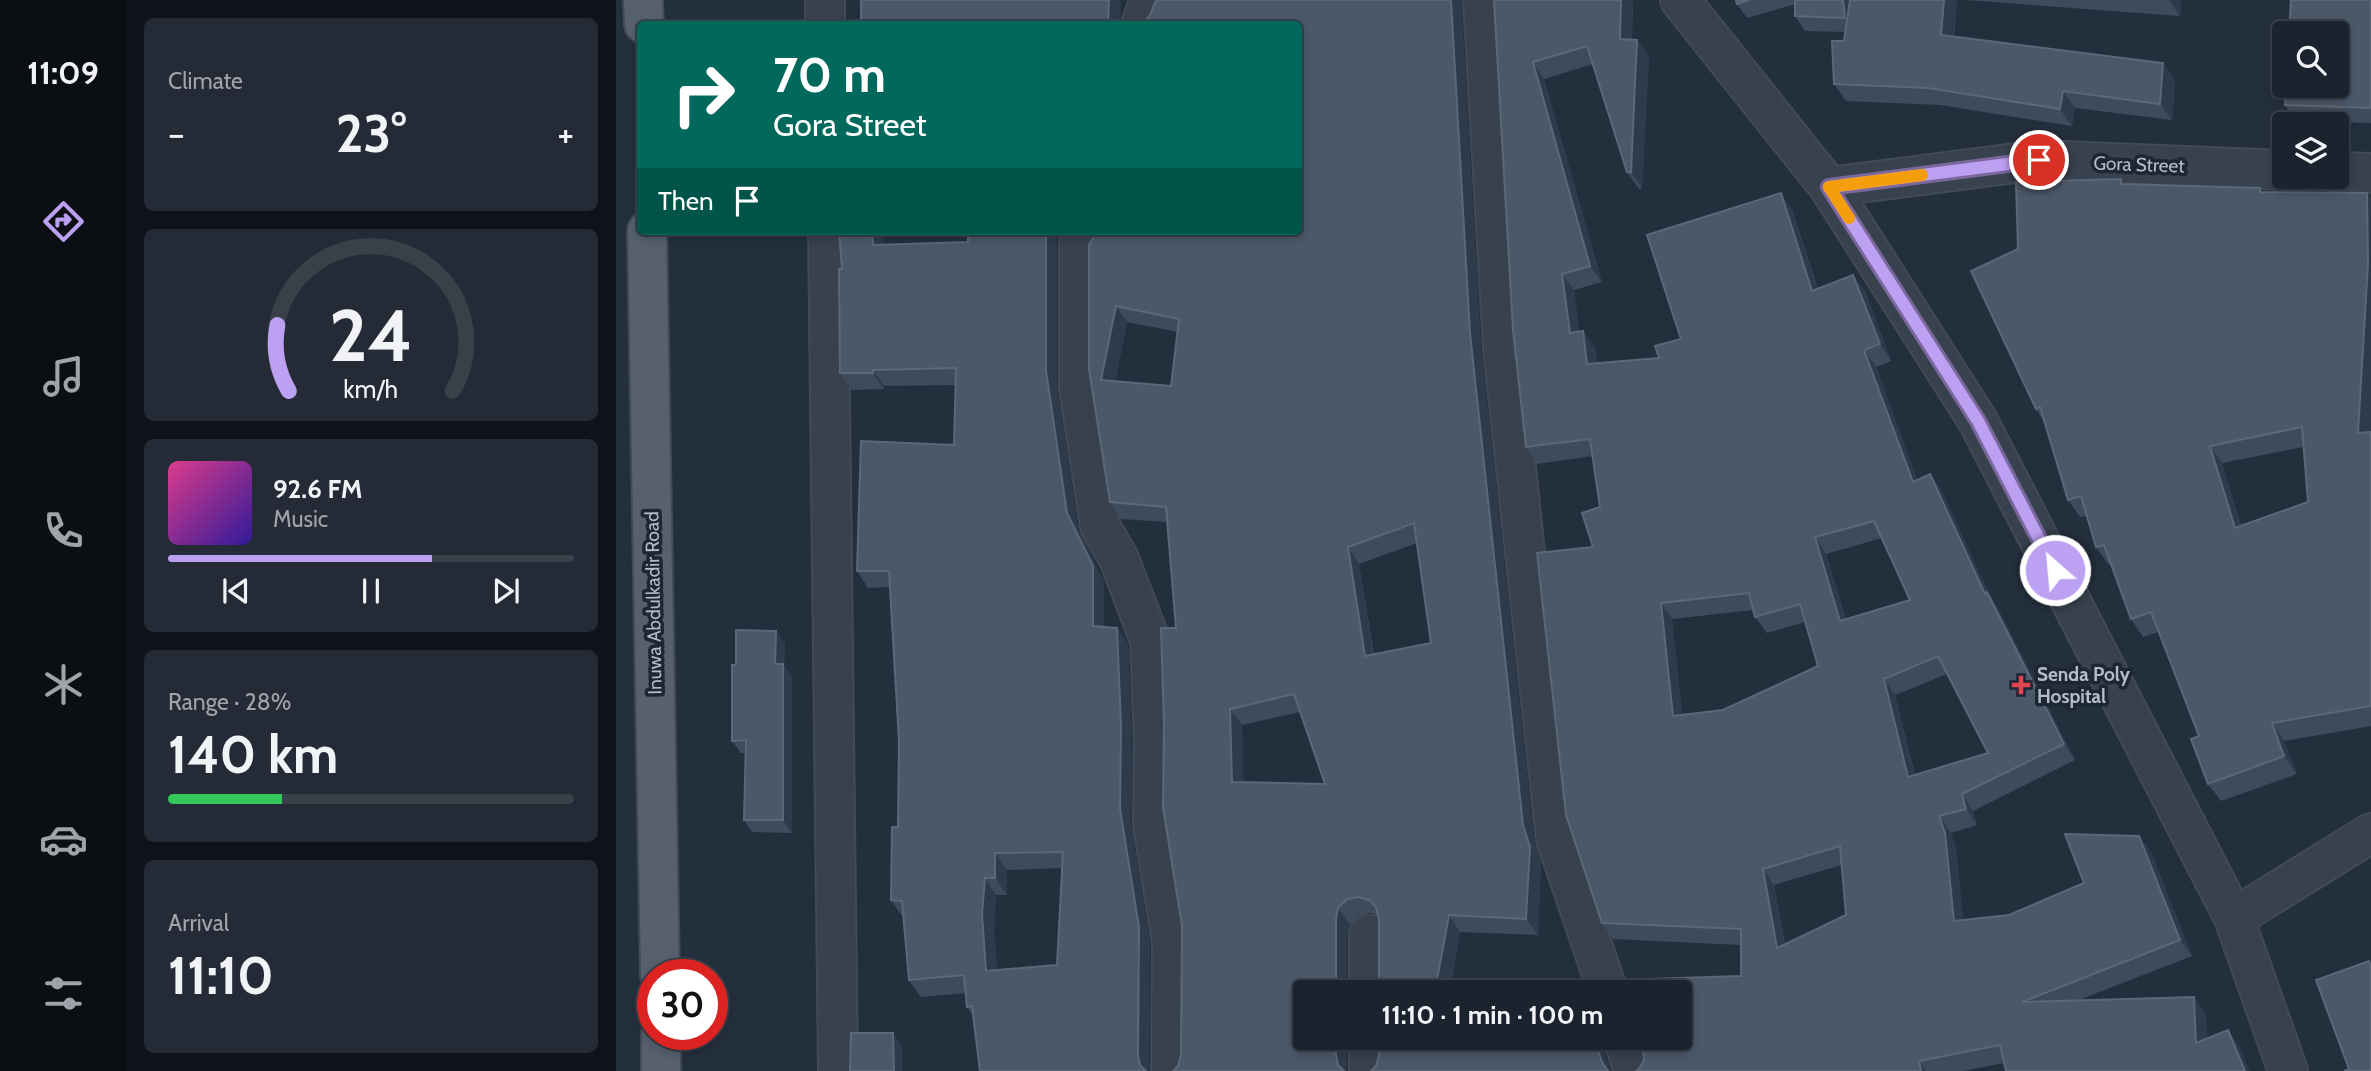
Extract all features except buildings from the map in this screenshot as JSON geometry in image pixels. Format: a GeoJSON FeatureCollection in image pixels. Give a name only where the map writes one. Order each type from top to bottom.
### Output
{"type":"FeatureCollection","features":[{"type":"Feature","properties":{"kind":"main road"},"geometry":{"type":"LineString","coordinates":[[643,0],[644,21]]}},
{"type":"Feature","properties":{"kind":"main road","name":"Inuwa Abdulkadir Road"},"geometry":{"type":"LineString","coordinates":[[647,235],[660,959]]}},
{"type":"Feature","properties":{"kind":"main road"},"geometry":{"type":"LineString","coordinates":[[661,1050],[661,1071]]}},
{"type":"Feature","properties":{"kind":"street"},"geometry":{"type":"LineString","coordinates":[[825,0],[825,21]]}},
{"type":"Feature","properties":{"kind":"street"},"geometry":{"type":"LineString","coordinates":[[1142,21],[1150,0]]}},
{"type":"Feature","properties":{"kind":"street"},"geometry":{"type":"LineString","coordinates":[[1483,0],[1503,348],[1556,839],[1604,980]]}},
{"type":"Feature","properties":{"kind":"street"},"geometry":{"type":"LineString","coordinates":[[1680,0],[1829,187],[1978,421],[2234,918],[2288,1071]]}},
{"type":"Feature","properties":{"kind":"street","name":"Gora Street"},"geometry":{"type":"LineString","coordinates":[[1829,187],[2039,160],[2272,170]]}},
{"type":"Feature","properties":{"kind":"street"},"geometry":{"type":"LineString","coordinates":[[2349,172],[2371,173]]}},
{"type":"Feature","properties":{"kind":"street"},"geometry":{"type":"LineString","coordinates":[[828,235],[838,1071]]}},
{"type":"Feature","properties":{"kind":"street"},"geometry":{"type":"LineString","coordinates":[[1079,235],[1079,387],[1100,526],[1119,559],[1150,640],[1154,741],[1153,825],[1172,942],[1171,1071]]}},
{"type":"Feature","properties":{"kind":"street"},"geometry":{"type":"LineString","coordinates":[[2234,918],[2371,833]]}},
{"type":"Feature","properties":{"kind":"street"},"geometry":{"type":"LineString","coordinates":[[1369,935],[1369,980]]}},
{"type":"Feature","properties":{"kind":"street"},"geometry":{"type":"LineString","coordinates":[[1369,1050],[1369,1071]]}},
{"type":"Feature","properties":{"kind":"street"},"geometry":{"type":"LineString","coordinates":[[1627,1050],[1634,1071]]}},
{"type":"Feature","properties":{"kind":"slow traffic"},"geometry":{"type":"LineString","coordinates":[[1849,218],[1829,187],[1922,175]]}},
{"type":"Feature","properties":{"kind":"place","name":"Senda Poly Hospital"},"geometry":{"type":"Point","coordinates":[2021,685]}},
{"type":"Feature","properties":{"kind":"route"},"geometry":{"type":"LineString","coordinates":[[2039,160],[1829,187],[1978,421],[2055,570]]}}]}
